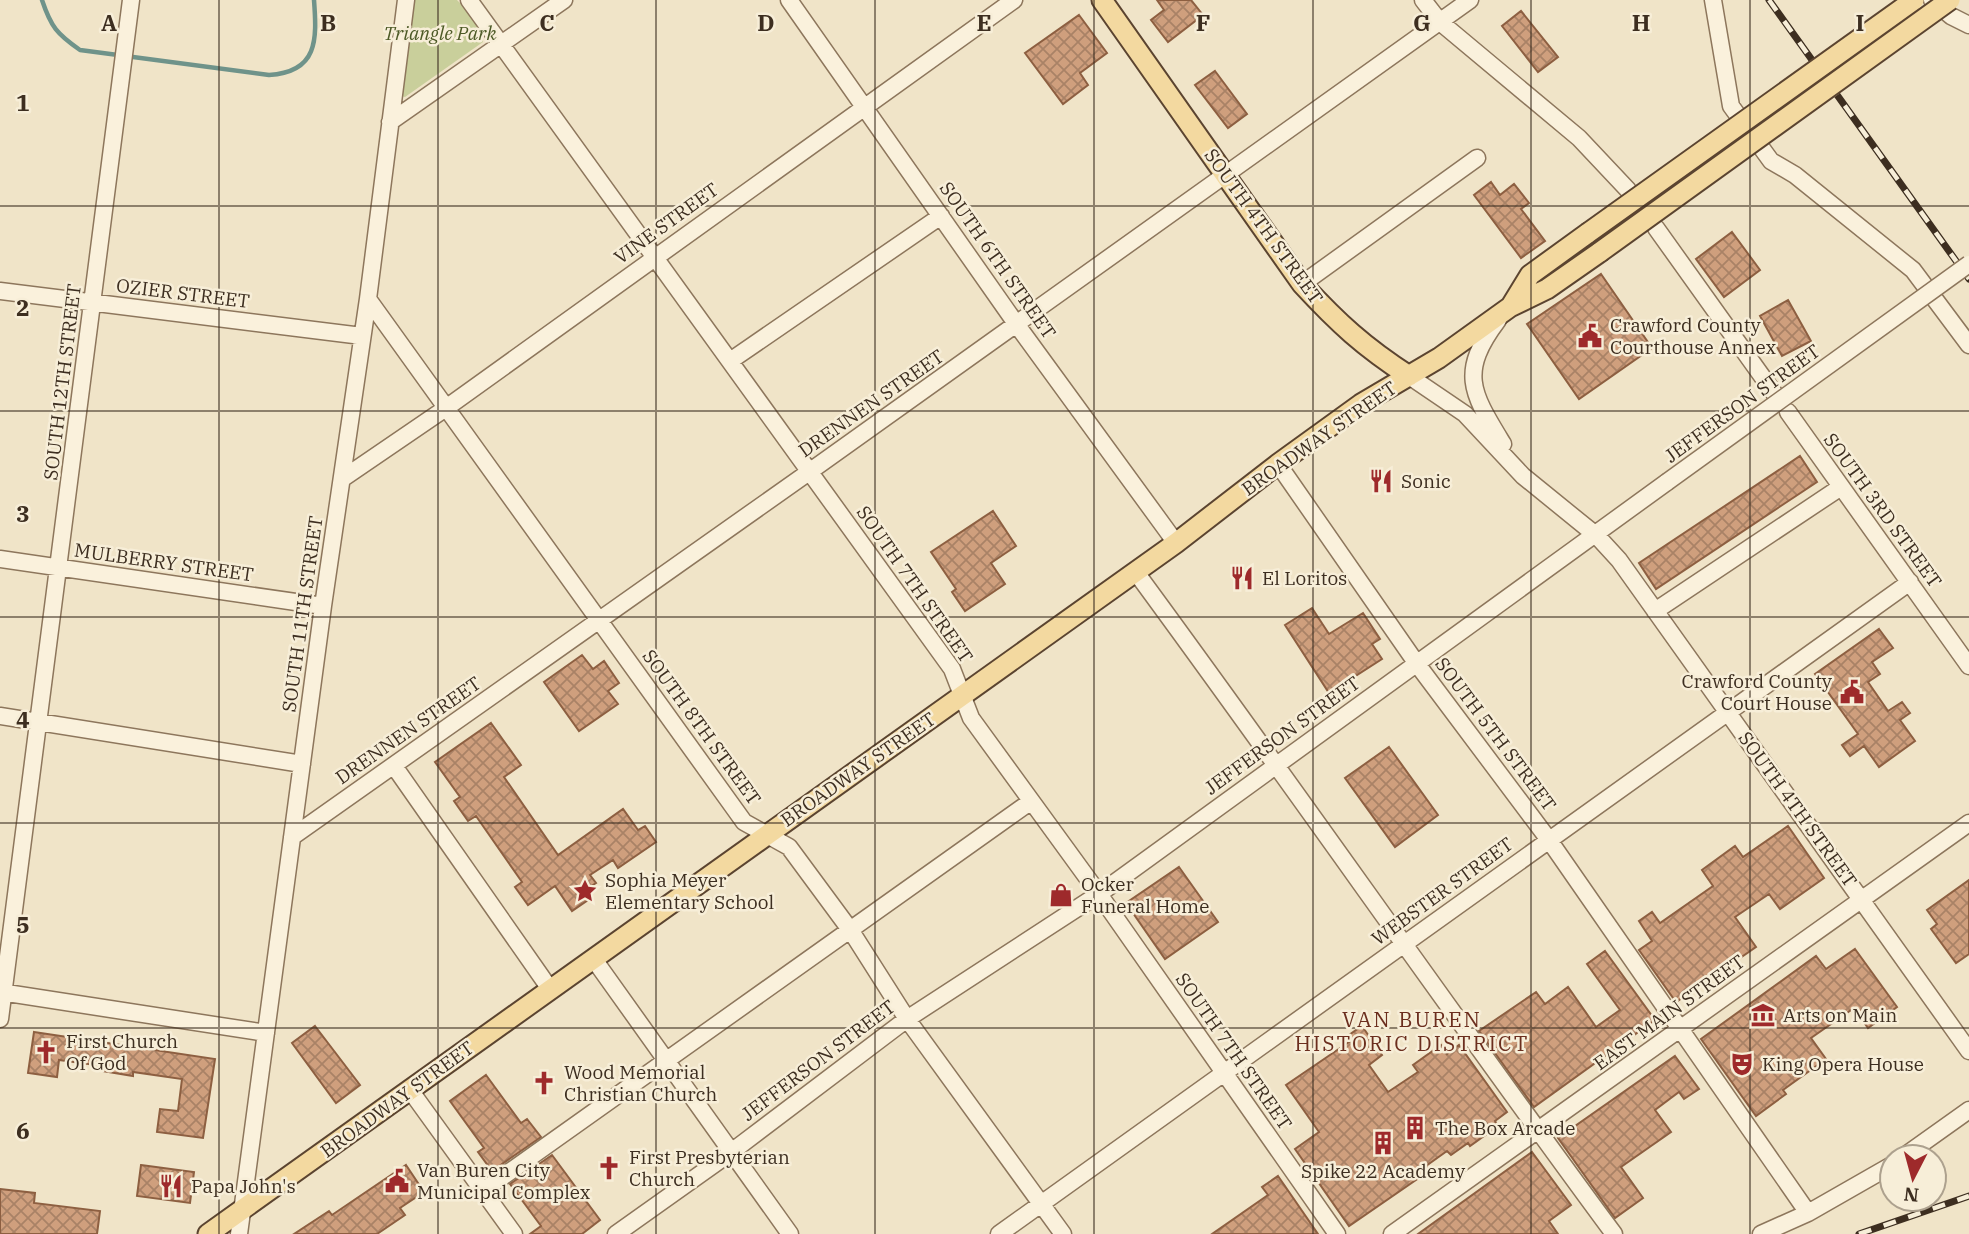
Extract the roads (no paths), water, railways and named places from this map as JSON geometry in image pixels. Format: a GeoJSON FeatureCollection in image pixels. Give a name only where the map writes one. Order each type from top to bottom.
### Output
{"type":"FeatureCollection","features":[{"type":"Feature","properties":{"kind":"main road","name":"SOUTH 4TH STREET"},"geometry":{"type":"LineString","coordinates":[[1102,0],[1302,284],[1337,323],[1374,354],[1409,376]]}},
{"type":"Feature","properties":{"kind":"main road","name":"BROADWAY STREET"},"geometry":{"type":"LineString","coordinates":[[1508,308],[1530,275],[1914,0]]}},
{"type":"Feature","properties":{"kind":"main road","name":"BROADWAY STREET"},"geometry":{"type":"LineString","coordinates":[[208,1234],[1176,543],[1361,404],[1439,358],[1508,308],[1547,289],[1950,0]]}},
{"type":"Feature","properties":{"kind":"street","name":"SOUTH 12TH STREET"},"geometry":{"type":"LineString","coordinates":[[0,1020],[131,0]]}},
{"type":"Feature","properties":{"kind":"street","name":"SOUTH 11TH STREET"},"geometry":{"type":"LineString","coordinates":[[239,1234],[323,606],[368,299],[406,0]]}},
{"type":"Feature","properties":{"kind":"street","name":"SOUTH 7TH STREET"},"geometry":{"type":"LineString","coordinates":[[469,0],[952,669],[971,718],[1099,894],[1336,1234]]}},
{"type":"Feature","properties":{"kind":"street"},"geometry":{"type":"LineString","coordinates":[[390,122],[564,0]]}},
{"type":"Feature","properties":{"kind":"street","name":"SOUTH 6TH STREET"},"geometry":{"type":"LineString","coordinates":[[789,0],[1017,325],[1176,543]]}},
{"type":"Feature","properties":{"kind":"street","name":"VINE STREET"},"geometry":{"type":"LineString","coordinates":[[342,479],[446,408],[1014,0]]}},
{"type":"Feature","properties":{"kind":"street"},"geometry":{"type":"LineString","coordinates":[[1423,0],[1440,22],[1579,138],[1628,190]]}},
{"type":"Feature","properties":{"kind":"street","name":"DRENNEN STREET"},"geometry":{"type":"LineString","coordinates":[[292,837],[1227,176],[1470,0]]}},
{"type":"Feature","properties":{"kind":"street"},"geometry":{"type":"LineString","coordinates":[[1713,0],[1731,106],[1771,161],[1795,175],[1913,270],[1969,345]]}},
{"type":"Feature","properties":{"kind":"street"},"geometry":{"type":"LineString","coordinates":[[1932,0],[1951,16],[1969,25]]}},
{"type":"Feature","properties":{"kind":"street"},"geometry":{"type":"LineString","coordinates":[[1302,284],[1477,158]]}},
{"type":"Feature","properties":{"kind":"street"},"geometry":{"type":"LineString","coordinates":[[730,361],[941,216]]}},
{"type":"Feature","properties":{"kind":"street"},"geometry":{"type":"LineString","coordinates":[[1656,228],[1774,393]]}},
{"type":"Feature","properties":{"kind":"street","name":"JEFFERSON STREET"},"geometry":{"type":"LineString","coordinates":[[616,1234],[730,1153],[907,1018],[1099,894],[1597,536],[1667,482],[1969,264]]}},
{"type":"Feature","properties":{"kind":"street","name":"OZIER STREET"},"geometry":{"type":"LineString","coordinates":[[0,291],[362,336]]}},
{"type":"Feature","properties":{"kind":"street","name":"SOUTH 8TH STREET"},"geometry":{"type":"LineString","coordinates":[[368,299],[744,822],[789,847],[850,931],[907,1018],[1063,1234]]}},
{"type":"Feature","properties":{"kind":"street"},"geometry":{"type":"LineString","coordinates":[[1508,308],[1483,341],[1473,380],[1475,396],[1482,410],[1523,476]]}},
{"type":"Feature","properties":{"kind":"street","name":"SOUTH 4TH STREET"},"geometry":{"type":"LineString","coordinates":[[1409,376],[1465,414],[1523,476],[1597,536],[1619,561],[1969,1051]]}},
{"type":"Feature","properties":{"kind":"street","name":"SOUTH 3RD STREET"},"geometry":{"type":"LineString","coordinates":[[1788,412],[1969,666]]}},
{"type":"Feature","properties":{"kind":"street","name":"SOUTH 5TH STREET"},"geometry":{"type":"LineString","coordinates":[[1278,464],[1417,664],[1549,839],[1808,1213]]}},
{"type":"Feature","properties":{"kind":"street"},"geometry":{"type":"LineString","coordinates":[[1655,611],[1841,487]]}},
{"type":"Feature","properties":{"kind":"street","name":"MULBERRY STREET"},"geometry":{"type":"LineString","coordinates":[[0,559],[323,606]]}},
{"type":"Feature","properties":{"kind":"street"},"geometry":{"type":"LineString","coordinates":[[1135,571],[1614,1234]]}},
{"type":"Feature","properties":{"kind":"street","name":"WEBSTER STREET"},"geometry":{"type":"LineString","coordinates":[[999,1234],[1910,582]]}},
{"type":"Feature","properties":{"kind":"street"},"geometry":{"type":"LineString","coordinates":[[0,716],[302,764]]}},
{"type":"Feature","properties":{"kind":"street"},"geometry":{"type":"LineString","coordinates":[[394,766],[550,989]]}},
{"type":"Feature","properties":{"kind":"street"},"geometry":{"type":"LineString","coordinates":[[484,1190],[1031,802]]}},
{"type":"Feature","properties":{"kind":"street","name":"EAST MAIN STREET"},"geometry":{"type":"LineString","coordinates":[[1392,1234],[1969,823]]}},
{"type":"Feature","properties":{"kind":"street"},"geometry":{"type":"LineString","coordinates":[[593,958],[790,1234]]}},
{"type":"Feature","properties":{"kind":"street"},"geometry":{"type":"LineString","coordinates":[[2,992],[266,1033]]}},
{"type":"Feature","properties":{"kind":"street"},"geometry":{"type":"LineString","coordinates":[[410,1090],[514,1234]]}},
{"type":"Feature","properties":{"kind":"street"},"geometry":{"type":"LineString","coordinates":[[1923,1143],[1969,1110]]}},
{"type":"Feature","properties":{"kind":"street"},"geometry":{"type":"LineString","coordinates":[[1761,1234],[1808,1213],[1878,1173]]}},
{"type":"Feature","properties":{"kind":"waterway"},"geometry":{"type":"LineString","coordinates":[[42,0],[56,29],[80,50],[269,75],[285,73],[306,60],[314,41],[314,0]]}},
{"type":"Feature","properties":{"kind":"railway"},"geometry":{"type":"LineString","coordinates":[[1769,0],[1969,279]]}},
{"type":"Feature","properties":{"kind":"railway"},"geometry":{"type":"LineString","coordinates":[[1859,1234],[1969,1196]]}},
{"type":"Feature","properties":{"kind":"place","name":"Crawford County Courthouse Annex"},"geometry":{"type":"Point","coordinates":[1590,336]}},
{"type":"Feature","properties":{"kind":"place","name":"Sonic"},"geometry":{"type":"Point","coordinates":[1381,481]}},
{"type":"Feature","properties":{"kind":"place","name":"El Loritos"},"geometry":{"type":"Point","coordinates":[1242,578]}},
{"type":"Feature","properties":{"kind":"place","name":"Crawford County Court House"},"geometry":{"type":"Point","coordinates":[1852,692]}},
{"type":"Feature","properties":{"kind":"place","name":"Sophia Meyer Elementary School"},"geometry":{"type":"Point","coordinates":[585,891]}},
{"type":"Feature","properties":{"kind":"place","name":"Ocker Funeral Home"},"geometry":{"type":"Point","coordinates":[1061,895]}},
{"type":"Feature","properties":{"kind":"place","name":"Arts on Main"},"geometry":{"type":"Point","coordinates":[1763,1015]}},
{"type":"Feature","properties":{"kind":"place","name":"First Church Of God"},"geometry":{"type":"Point","coordinates":[46,1052]}},
{"type":"Feature","properties":{"kind":"place","name":"King Opera House"},"geometry":{"type":"Point","coordinates":[1742,1064]}},
{"type":"Feature","properties":{"kind":"place","name":"Wood Memorial Christian Church"},"geometry":{"type":"Point","coordinates":[544,1083]}},
{"type":"Feature","properties":{"kind":"place","name":"The Box Arcade"},"geometry":{"type":"Point","coordinates":[1415,1128]}},
{"type":"Feature","properties":{"kind":"place","name":"Spike 22 Academy"},"geometry":{"type":"Point","coordinates":[1383,1143]}},
{"type":"Feature","properties":{"kind":"place","name":"First Presbyterian Church"},"geometry":{"type":"Point","coordinates":[609,1168]}},
{"type":"Feature","properties":{"kind":"place","name":"Van Buren City Municipal Complex"},"geometry":{"type":"Point","coordinates":[397,1181]}},
{"type":"Feature","properties":{"kind":"place","name":"Papa John's"},"geometry":{"type":"Point","coordinates":[171,1186]}},
{"type":"Feature","properties":{"kind":"district","name":"VAN BUREN HISTORIC DISTRICT"},"geometry":{"type":"Point","coordinates":[1412,1032]}},
{"type":"Feature","properties":{"kind":"park label","name":"Triangle Park"},"geometry":{"type":"Point","coordinates":[440,33]}}]}
